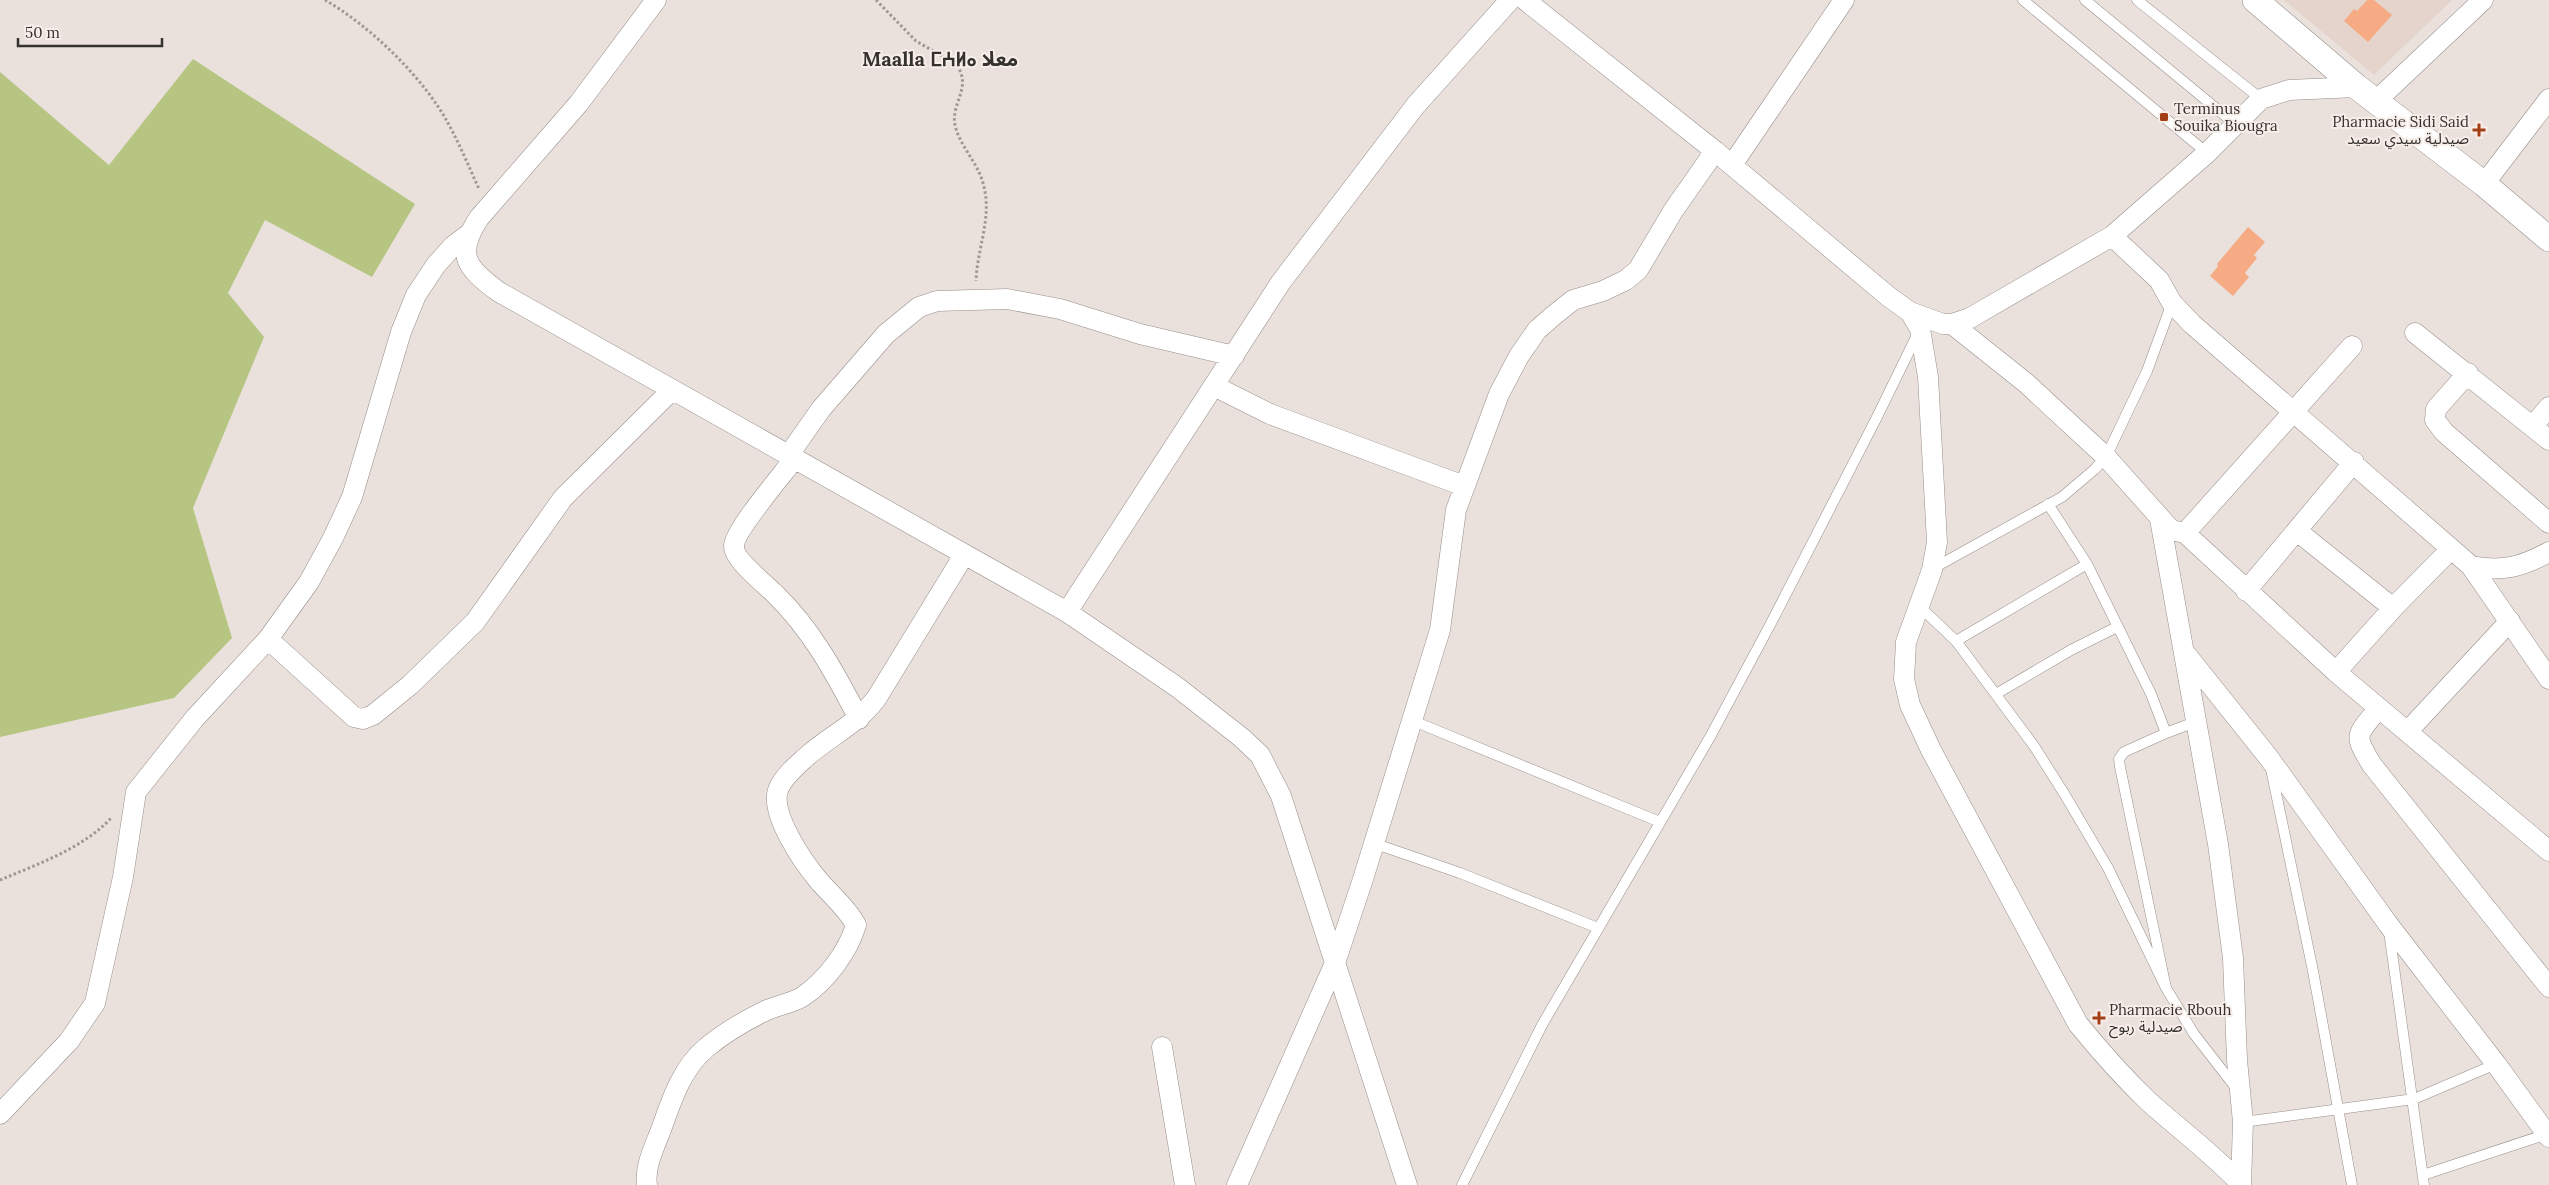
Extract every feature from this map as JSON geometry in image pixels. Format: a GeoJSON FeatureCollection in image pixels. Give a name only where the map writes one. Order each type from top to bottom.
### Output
{"type":"FeatureCollection","features":[{"type":"Feature","properties":{"kind":"street"},"geometry":{"type":"LineString","coordinates":[[0,1114],[69,1041],[95,1003],[123,877],[136,792],[195,718],[268,638],[309,582],[333,538],[352,497],[401,332],[416,295],[447,252],[469,234],[487,208],[579,103],[656,0]]}},
{"type":"Feature","properties":{"kind":"street"},"geometry":{"type":"LineString","coordinates":[[1067,612],[1281,282],[1342,199],[1416,105],[1510,0]]}},
{"type":"Feature","properties":{"kind":"street"},"geometry":{"type":"LineString","coordinates":[[1525,0],[1715,151],[1915,321],[1943,324],[1952,324],[1988,309],[2112,236],[2206,153],[2262,99],[2289,90],[2367,94],[2483,0]]}},
{"type":"Feature","properties":{"kind":"street"},"geometry":{"type":"LineString","coordinates":[[1732,165],[1844,0]]}},
{"type":"Feature","properties":{"kind":"street"},"geometry":{"type":"LineString","coordinates":[[2255,0],[2367,94],[2548,235]]}},
{"type":"Feature","properties":{"kind":"street"},"geometry":{"type":"LineString","coordinates":[[2484,184],[2549,99]]}},
{"type":"Feature","properties":{"kind":"street"},"geometry":{"type":"LineString","coordinates":[[1236,1185],[1335,963],[1440,630],[1456,510],[1499,394],[1519,356],[1537,330],[1573,300],[1603,291],[1626,280],[1638,270],[1673,211],[1715,151]]}},
{"type":"Feature","properties":{"kind":"street"},"geometry":{"type":"LineString","coordinates":[[469,234],[465,249],[467,262],[475,274],[499,292],[1067,612],[1184,692],[1234,731],[1260,755],[1282,796],[1407,1185]]}},
{"type":"Feature","properties":{"kind":"street"},"geometry":{"type":"LineString","coordinates":[[2112,236],[2159,280],[2172,303],[2192,324],[2354,462],[2472,566],[2549,679]]}},
{"type":"Feature","properties":{"kind":"street"},"geometry":{"type":"LineString","coordinates":[[859,719],[826,656],[794,612],[742,562],[734,548],[734,541],[846,380],[886,334],[919,307],[937,301],[1008,300],[1060,309],[1140,334],[1234,356]]}},
{"type":"Feature","properties":{"kind":"street"},"geometry":{"type":"LineString","coordinates":[[1915,321],[1928,377],[1937,542],[1932,570],[1918,604],[1906,642],[1904,679],[1910,706],[1935,759],[2078,1024],[2106,1059],[2143,1095],[2210,1153],[2241,1184]]}},
{"type":"Feature","properties":{"kind":"street"},"geometry":{"type":"LineString","coordinates":[[1952,324],[2026,383],[2106,457],[2171,530],[2185,533],[2336,672],[2549,851]]}},
{"type":"Feature","properties":{"kind":"street"},"geometry":{"type":"LineString","coordinates":[[2415,332],[2549,440]]}},
{"type":"Feature","properties":{"kind":"street"},"geometry":{"type":"LineString","coordinates":[[2185,533],[2352,346]]}},
{"type":"Feature","properties":{"kind":"street"},"geometry":{"type":"LineString","coordinates":[[2468,374],[2436,409],[2435,420],[2444,432],[2549,522]]}},
{"type":"Feature","properties":{"kind":"street"},"geometry":{"type":"LineString","coordinates":[[1214,386],[1270,414],[1464,486]]}},
{"type":"Feature","properties":{"kind":"street"},"geometry":{"type":"LineString","coordinates":[[268,638],[354,717],[363,719],[372,715],[410,685],[475,622],[563,498],[672,390]]}},
{"type":"Feature","properties":{"kind":"street"},"geometry":{"type":"LineString","coordinates":[[2533,426],[2549,406]]}},
{"type":"Feature","properties":{"kind":"street"},"geometry":{"type":"LineString","coordinates":[[2246,591],[2354,462]]}},
{"type":"Feature","properties":{"kind":"street"},"geometry":{"type":"LineString","coordinates":[[2160,519],[2218,844],[2233,958],[2243,1122],[2241,1184]]}},
{"type":"Feature","properties":{"kind":"street"},"geometry":{"type":"LineString","coordinates":[[2297,531],[2393,608]]}},
{"type":"Feature","properties":{"kind":"street"},"geometry":{"type":"LineString","coordinates":[[2336,672],[2393,608],[2451,549]]}},
{"type":"Feature","properties":{"kind":"street"},"geometry":{"type":"LineString","coordinates":[[2472,566],[2493,570],[2515,568],[2549,552]]}},
{"type":"Feature","properties":{"kind":"street"},"geometry":{"type":"LineString","coordinates":[[647,1185],[651,1157],[677,1086],[704,1049],[732,1029],[767,1010],[801,998],[815,988],[833,967],[853,936],[856,925],[850,914],[819,880],[784,826],[776,801],[779,788],[792,770],[808,755],[859,719],[876,699],[964,555]]}},
{"type":"Feature","properties":{"kind":"street"},"geometry":{"type":"LineString","coordinates":[[2407,732],[2510,621]]}},
{"type":"Feature","properties":{"kind":"street"},"geometry":{"type":"LineString","coordinates":[[2185,652],[2268,758],[2388,924],[2548,1135]]}},
{"type":"Feature","properties":{"kind":"street"},"geometry":{"type":"LineString","coordinates":[[2379,708],[2364,726],[2359,744],[2372,766],[2549,987]]}},
{"type":"Feature","properties":{"kind":"street"},"geometry":{"type":"LineString","coordinates":[[1162,1047],[1185,1185]]}},
{"type":"Feature","properties":{"kind":"lane"},"geometry":{"type":"LineString","coordinates":[[2022,0],[2206,153]]}},
{"type":"Feature","properties":{"kind":"lane"},"geometry":{"type":"LineString","coordinates":[[2086,0],[2235,124]]}},
{"type":"Feature","properties":{"kind":"lane"},"geometry":{"type":"LineString","coordinates":[[2137,0],[2262,99]]}},
{"type":"Feature","properties":{"kind":"lane"},"geometry":{"type":"LineString","coordinates":[[1932,570],[2048,504],[2084,481],[2106,457],[2148,371],[2172,303]]}},
{"type":"Feature","properties":{"kind":"lane"},"geometry":{"type":"LineString","coordinates":[[1462,1185],[1542,1025],[1710,737],[1770,624],[1877,417],[1915,321]]}},
{"type":"Feature","properties":{"kind":"lane"},"geometry":{"type":"LineString","coordinates":[[2048,504],[2087,564],[2116,627],[2151,694],[2166,733]]}},
{"type":"Feature","properties":{"kind":"lane"},"geometry":{"type":"LineString","coordinates":[[1956,641],[2087,564]]}},
{"type":"Feature","properties":{"kind":"lane"},"geometry":{"type":"LineString","coordinates":[[1918,604],[1956,641],[2049,770],[2103,860],[2166,988],[2194,1034],[2240,1094]]}},
{"type":"Feature","properties":{"kind":"lane"},"geometry":{"type":"LineString","coordinates":[[1996,694],[2039,668],[2116,627]]}},
{"type":"Feature","properties":{"kind":"lane"},"geometry":{"type":"LineString","coordinates":[[1411,720],[1660,822]]}},
{"type":"Feature","properties":{"kind":"lane"},"geometry":{"type":"LineString","coordinates":[[2166,988],[2119,760],[2124,752],[2196,722]]}},
{"type":"Feature","properties":{"kind":"lane"},"geometry":{"type":"LineString","coordinates":[[2268,758],[2313,971],[2352,1185]]}},
{"type":"Feature","properties":{"kind":"lane"},"geometry":{"type":"LineString","coordinates":[[1373,844],[1460,873],[1598,928]]}},
{"type":"Feature","properties":{"kind":"lane"},"geometry":{"type":"LineString","coordinates":[[2388,924],[2414,1098],[2424,1180],[2548,1135]]}},
{"type":"Feature","properties":{"kind":"lane"},"geometry":{"type":"LineString","coordinates":[[2243,1122],[2337,1107],[2414,1098],[2496,1064]]}},
{"type":"Feature","properties":{"kind":"path"},"geometry":{"type":"LineString","coordinates":[[325,0],[353,16],[415,77],[447,122],[487,208]]}},
{"type":"Feature","properties":{"kind":"path"},"geometry":{"type":"LineString","coordinates":[[876,0],[916,41],[956,64],[963,79],[963,89],[954,115],[956,129],[973,158],[984,184],[987,212],[986,231],[976,274],[975,299]]}},
{"type":"Feature","properties":{"kind":"path"},"geometry":{"type":"LineString","coordinates":[[0,880],[89,837],[106,824],[136,792]]}},
{"type":"Feature","properties":{"kind":"shaded area"},"geometry":{"type":"Polygon","coordinates":[[[2284,0],[2452,0],[2374,75],[2284,0]]]}},
{"type":"Feature","properties":{"kind":"green space"},"geometry":{"type":"Polygon","coordinates":[[[193,59],[415,204],[372,277],[265,220],[228,293],[264,337],[193,508],[232,638],[174,698],[0,737],[0,72],[109,165],[193,59]]]}},
{"type":"Feature","properties":{"kind":"building"},"geometry":{"type":"Polygon","coordinates":[[[2367,0],[2374,0],[2392,15],[2368,42],[2344,21],[2354,9],[2357,11],[2367,0]]]}},
{"type":"Feature","properties":{"kind":"building"},"geometry":{"type":"Polygon","coordinates":[[[2248,227],[2265,242],[2254,255],[2257,258],[2245,273],[2249,277],[2233,296],[2210,276],[2218,266],[2217,264],[2248,227]]]}},
{"type":"Feature","properties":{"kind":"place","name":"Terminus Souika Biougra"},"geometry":{"type":"Point","coordinates":[2164,117]}},
{"type":"Feature","properties":{"kind":"place","name":"Pharmacie Sidi Said صيدلية سيدي سعيد"},"geometry":{"type":"Point","coordinates":[2479,130]}},
{"type":"Feature","properties":{"kind":"place","name":"Pharmacie Rbouh صيدلية ربوح"},"geometry":{"type":"Point","coordinates":[2099,1018]}},
{"type":"Feature","properties":{"kind":"district","name":"Maalla ⵎⵄⵍⴰ معلا"},"geometry":{"type":"Point","coordinates":[940,58]}}]}
